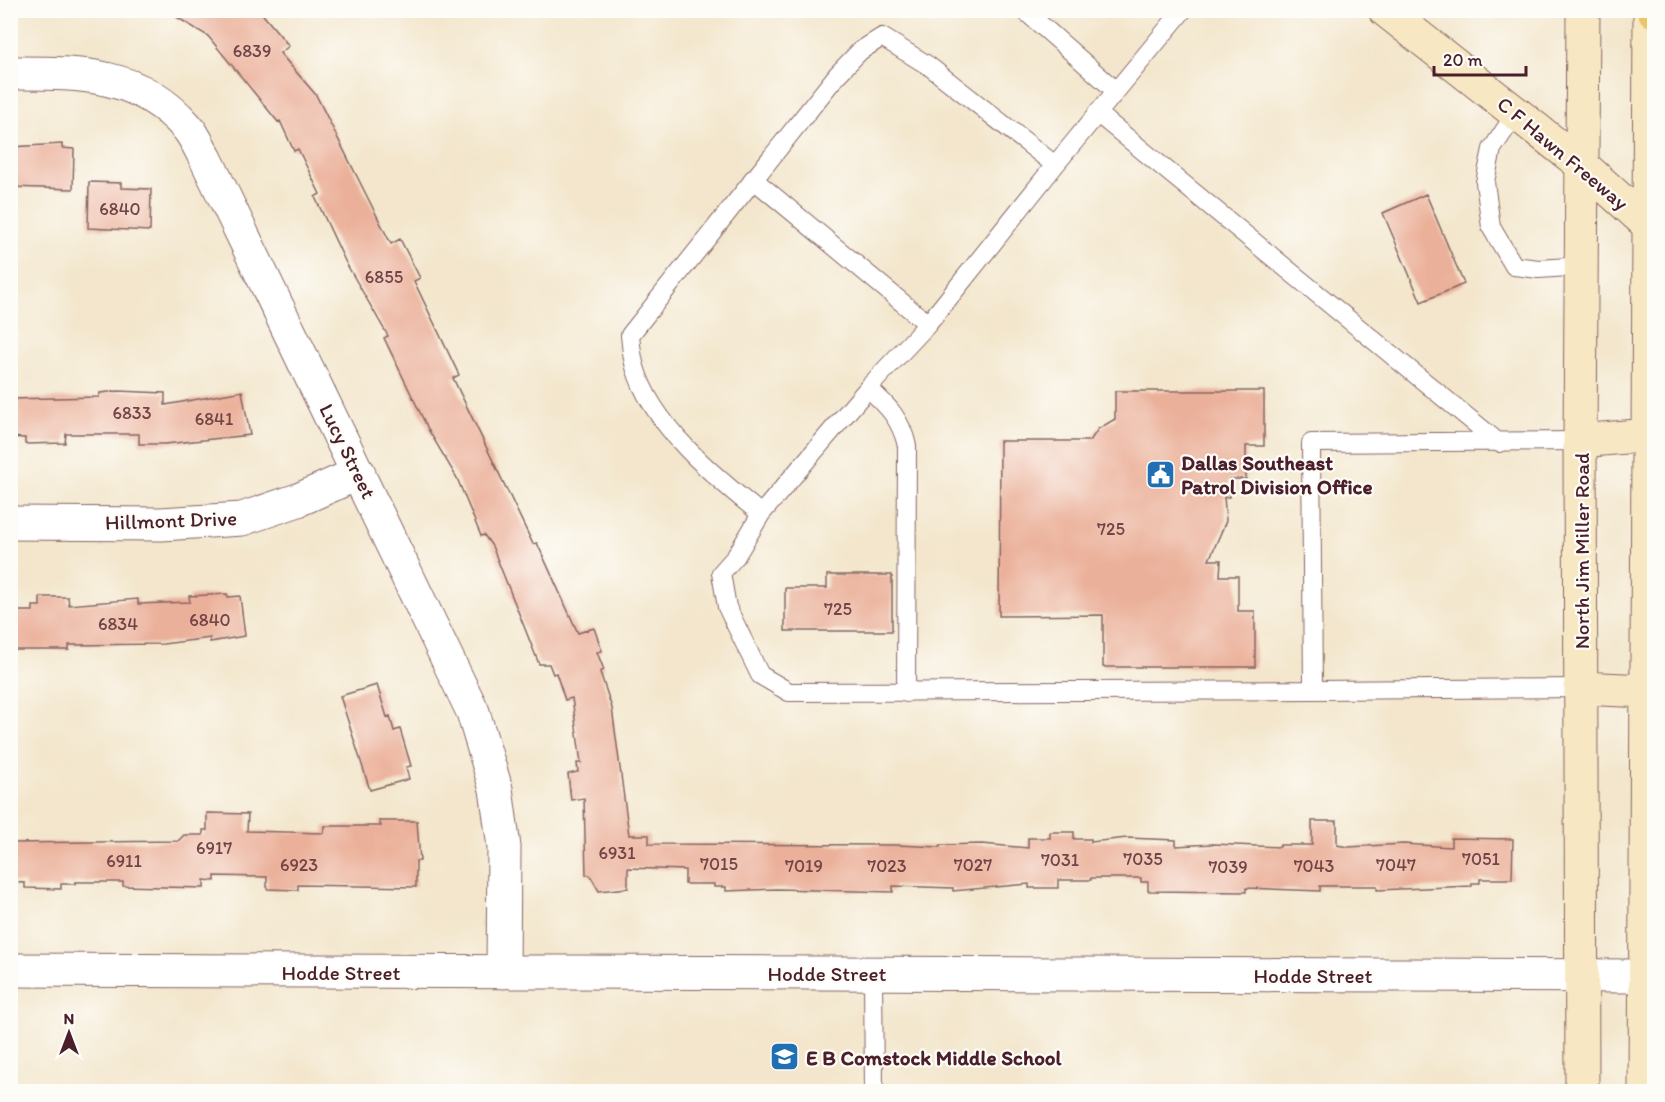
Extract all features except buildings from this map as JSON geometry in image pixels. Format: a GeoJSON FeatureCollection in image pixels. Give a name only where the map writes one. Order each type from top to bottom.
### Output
{"type":"FeatureCollection","features":[{"type":"Feature","properties":{"kind":"main road","name":"C F Hawn Freeway"},"geometry":{"type":"LineString","coordinates":[[1385,10],[1582,165],[1651,227]]}},
{"type":"Feature","properties":{"kind":"main road"},"geometry":{"type":"LineString","coordinates":[[1645,1092],[1644,976],[1650,937],[1651,227],[1649,75],[1653,11]]}},
{"type":"Feature","properties":{"kind":"main road","name":"North Jim Miller Road"},"geometry":{"type":"LineString","coordinates":[[1582,1092],[1580,441],[1583,16]]}},
{"type":"Feature","properties":{"kind":"main road"},"geometry":{"type":"LineString","coordinates":[[1580,441],[1651,435]]}},
{"type":"Feature","properties":{"kind":"main road"},"geometry":{"type":"LineString","coordinates":[[1581,688],[1649,673]]}},
{"type":"Feature","properties":{"kind":"street","name":"Lucy Street"},"geometry":{"type":"LineString","coordinates":[[10,73],[67,73],[121,81],[154,99],[187,128],[206,159],[473,712],[496,789],[504,847],[503,972]]}},
{"type":"Feature","properties":{"kind":"street","name":"Hillmont Drive"},"geometry":{"type":"LineString","coordinates":[[10,524],[161,524],[242,519],[298,500],[359,473]]}},
{"type":"Feature","properties":{"kind":"street","name":"Hodde Street"},"geometry":{"type":"LineString","coordinates":[[10,970],[1644,976]]}},
{"type":"Feature","properties":{"kind":"lane"},"geometry":{"type":"LineString","coordinates":[[1024,10],[1116,91]]}},
{"type":"Feature","properties":{"kind":"lane"},"geometry":{"type":"LineString","coordinates":[[1183,10],[1097,113],[928,324],[868,388],[761,514],[736,555],[721,573],[727,607],[760,675],[789,692],[1581,688]]}},
{"type":"Feature","properties":{"kind":"lane"},"geometry":{"type":"LineString","coordinates":[[761,514],[703,467],[649,401],[635,367],[630,335],[837,75],[860,51],[882,36],[929,66],[1055,165]]}},
{"type":"Feature","properties":{"kind":"lane"},"geometry":{"type":"LineString","coordinates":[[1097,113],[1302,284],[1499,443]]}},
{"type":"Feature","properties":{"kind":"lane"},"geometry":{"type":"LineString","coordinates":[[1516,113],[1492,149],[1485,182],[1491,227],[1514,266],[1539,269],[1583,266]]}},
{"type":"Feature","properties":{"kind":"lane"},"geometry":{"type":"LineString","coordinates":[[753,179],[928,324]]}},
{"type":"Feature","properties":{"kind":"lane"},"geometry":{"type":"LineString","coordinates":[[868,388],[893,410],[903,428],[907,446],[906,693]]}},
{"type":"Feature","properties":{"kind":"lane"},"geometry":{"type":"LineString","coordinates":[[1313,690],[1311,443],[1580,441]]}},
{"type":"Feature","properties":{"kind":"lane"},"geometry":{"type":"LineString","coordinates":[[873,973],[874,1092]]}},
{"type":"Feature","properties":{"kind":"place","name":"Dallas Southeast Patrol Division Office"},"geometry":{"type":"Point","coordinates":[1160,474]}},
{"type":"Feature","properties":{"kind":"place","name":"E B Comstock Middle School"},"geometry":{"type":"Point","coordinates":[785,1057]}}]}
